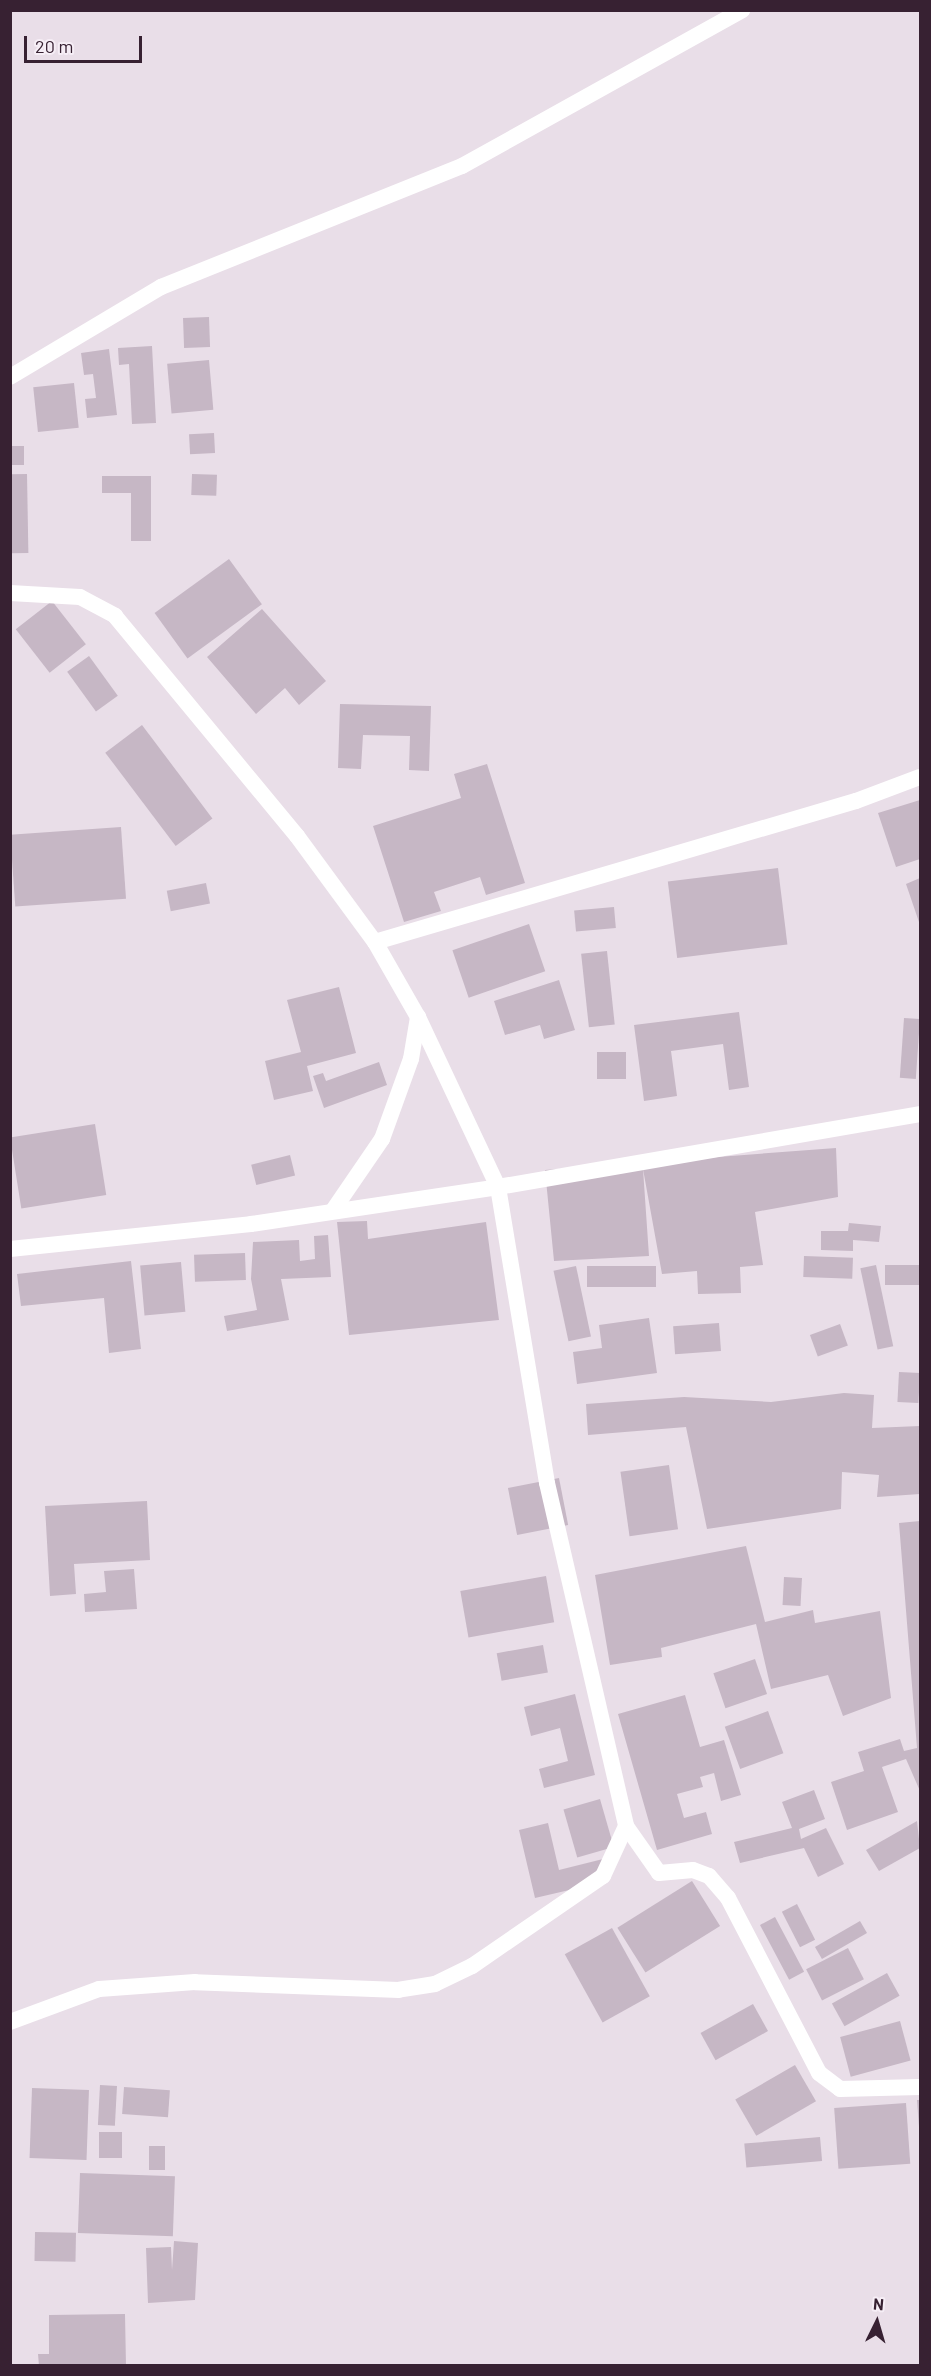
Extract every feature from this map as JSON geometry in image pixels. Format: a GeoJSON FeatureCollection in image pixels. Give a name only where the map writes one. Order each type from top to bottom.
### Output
{"type":"FeatureCollection","features":[{"type":"Feature","properties":{"kind":"street"},"geometry":{"type":"LineString","coordinates":[[10,377],[161,287],[462,166],[742,10]]}},
{"type":"Feature","properties":{"kind":"street"},"geometry":{"type":"LineString","coordinates":[[10,594],[80,597],[115,616],[297,836],[375,942],[418,1017],[498,1187],[547,1483],[626,1826],[659,1873],[693,1870],[709,1876],[728,1898],[819,2073],[840,2089],[921,2087]]}},
{"type":"Feature","properties":{"kind":"street"},"geometry":{"type":"LineString","coordinates":[[375,942],[856,801],[921,777]]}},
{"type":"Feature","properties":{"kind":"street"},"geometry":{"type":"LineString","coordinates":[[334,1209],[382,1139],[411,1059],[418,1017]]}},
{"type":"Feature","properties":{"kind":"street"},"geometry":{"type":"LineString","coordinates":[[10,1249],[251,1224],[334,1209],[498,1187],[921,1114]]}},
{"type":"Feature","properties":{"kind":"street"},"geometry":{"type":"LineString","coordinates":[[10,2022],[76,1996],[122,1987],[239,1982],[399,1990],[435,1984],[472,1966],[603,1876],[626,1826]]}},
{"type":"Feature","properties":{"kind":"building"},"geometry":{"type":"Polygon","coordinates":[[[209,317],[210,347],[184,348],[183,318],[209,317]]]}},
{"type":"Feature","properties":{"kind":"building"},"geometry":{"type":"Polygon","coordinates":[[[152,346],[156,423],[132,424],[129,364],[119,365],[118,348],[152,346]]]}},
{"type":"Feature","properties":{"kind":"building"},"geometry":{"type":"Polygon","coordinates":[[[109,349],[117,415],[87,418],[85,399],[96,398],[93,374],[84,375],[81,353],[109,349]]]}},
{"type":"Feature","properties":{"kind":"building"},"geometry":{"type":"Polygon","coordinates":[[[209,360],[213,410],[172,413],[167,364],[209,360]]]}},
{"type":"Feature","properties":{"kind":"building"},"geometry":{"type":"Polygon","coordinates":[[[74,383],[79,428],[38,432],[33,387],[74,383]]]}},
{"type":"Feature","properties":{"kind":"building"},"geometry":{"type":"Polygon","coordinates":[[[214,433],[215,453],[190,454],[189,434],[214,433]]]}},
{"type":"Feature","properties":{"kind":"building"},"geometry":{"type":"Polygon","coordinates":[[[10,446],[24,446],[24,465],[10,465],[10,446]]]}},
{"type":"Feature","properties":{"kind":"building"},"geometry":{"type":"Polygon","coordinates":[[[10,474],[27,474],[28,553],[11,553],[10,474]]]}},
{"type":"Feature","properties":{"kind":"building"},"geometry":{"type":"Polygon","coordinates":[[[192,474],[217,475],[216,496],[191,495],[192,474]]]}},
{"type":"Feature","properties":{"kind":"building"},"geometry":{"type":"Polygon","coordinates":[[[102,476],[151,476],[151,541],[131,541],[131,493],[102,493],[102,476]]]}},
{"type":"Feature","properties":{"kind":"building"},"geometry":{"type":"Polygon","coordinates":[[[229,559],[262,604],[187,658],[155,613],[229,559]]]}},
{"type":"Feature","properties":{"kind":"building"},"geometry":{"type":"Polygon","coordinates":[[[52,601],[86,644],[50,673],[16,629],[52,601]]]}},
{"type":"Feature","properties":{"kind":"building"},"geometry":{"type":"Polygon","coordinates":[[[262,609],[326,681],[299,705],[285,688],[256,714],[207,657],[262,609]]]}},
{"type":"Feature","properties":{"kind":"building"},"geometry":{"type":"Polygon","coordinates":[[[89,656],[118,696],[96,712],[67,672],[89,656]]]}},
{"type":"Feature","properties":{"kind":"building"},"geometry":{"type":"Polygon","coordinates":[[[340,704],[431,706],[429,771],[409,770],[410,736],[363,735],[361,769],[338,768],[340,704]]]}},
{"type":"Feature","properties":{"kind":"building"},"geometry":{"type":"Polygon","coordinates":[[[142,725],[212,818],[176,846],[105,753],[142,725]]]}},
{"type":"Feature","properties":{"kind":"building"},"geometry":{"type":"Polygon","coordinates":[[[487,764],[525,883],[486,895],[480,877],[434,892],[441,911],[404,922],[373,826],[461,798],[454,774],[487,764]]]}},
{"type":"Feature","properties":{"kind":"building"},"geometry":{"type":"Polygon","coordinates":[[[920,800],[920,859],[896,867],[878,813],[920,800]]]}},
{"type":"Feature","properties":{"kind":"building"},"geometry":{"type":"Polygon","coordinates":[[[121,827],[126,899],[15,907],[10,835],[121,827]]]}},
{"type":"Feature","properties":{"kind":"building"},"geometry":{"type":"Polygon","coordinates":[[[778,868],[787,944],[677,958],[668,882],[778,868]]]}},
{"type":"Feature","properties":{"kind":"building"},"geometry":{"type":"Polygon","coordinates":[[[920,878],[920,925],[906,884],[920,878]]]}},
{"type":"Feature","properties":{"kind":"building"},"geometry":{"type":"Polygon","coordinates":[[[206,883],[210,904],[171,911],[167,891],[206,883]]]}},
{"type":"Feature","properties":{"kind":"building"},"geometry":{"type":"Polygon","coordinates":[[[614,907],[616,928],[576,931],[574,910],[614,907]]]}},
{"type":"Feature","properties":{"kind":"building"},"geometry":{"type":"Polygon","coordinates":[[[529,924],[545,971],[469,998],[452,950],[529,924]]]}},
{"type":"Feature","properties":{"kind":"building"},"geometry":{"type":"Polygon","coordinates":[[[607,951],[615,1025],[589,1027],[581,954],[607,951]]]}},
{"type":"Feature","properties":{"kind":"building"},"geometry":{"type":"Polygon","coordinates":[[[559,980],[575,1030],[544,1039],[540,1025],[505,1035],[494,1001],[559,980]]]}},
{"type":"Feature","properties":{"kind":"building"},"geometry":{"type":"Polygon","coordinates":[[[339,987],[356,1053],[307,1066],[313,1091],[274,1100],[265,1061],[301,1052],[287,1000],[339,987]]]}},
{"type":"Feature","properties":{"kind":"building"},"geometry":{"type":"Polygon","coordinates":[[[739,1012],[749,1087],[729,1090],[723,1044],[671,1051],[677,1096],[644,1101],[634,1025],[739,1012]]]}},
{"type":"Feature","properties":{"kind":"building"},"geometry":{"type":"Polygon","coordinates":[[[904,1018],[920,1019],[916,1079],[900,1078],[904,1018]]]}},
{"type":"Feature","properties":{"kind":"building"},"geometry":{"type":"Polygon","coordinates":[[[597,1052],[626,1052],[626,1079],[597,1079],[597,1052]]]}},
{"type":"Feature","properties":{"kind":"building"},"geometry":{"type":"Polygon","coordinates":[[[379,1062],[387,1085],[324,1108],[313,1076],[323,1073],[326,1081],[379,1062]]]}},
{"type":"Feature","properties":{"kind":"building"},"geometry":{"type":"Polygon","coordinates":[[[95,1124],[106,1195],[21,1209],[10,1137],[95,1124]]]}},
{"type":"Feature","properties":{"kind":"building"},"geometry":{"type":"Polygon","coordinates":[[[836,1148],[838,1197],[755,1212],[763,1265],[740,1267],[741,1293],[698,1294],[697,1271],[662,1274],[643,1169],[649,1256],[554,1261],[545,1170],[836,1148]]]}},
{"type":"Feature","properties":{"kind":"building"},"geometry":{"type":"Polygon","coordinates":[[[290,1155],[295,1175],[256,1185],[251,1165],[290,1155]]]}},
{"type":"Feature","properties":{"kind":"building"},"geometry":{"type":"Polygon","coordinates":[[[367,1221],[368,1239],[486,1222],[499,1320],[349,1335],[337,1222],[367,1221]]]}},
{"type":"Feature","properties":{"kind":"building"},"geometry":{"type":"Polygon","coordinates":[[[849,1223],[881,1226],[879,1242],[853,1240],[853,1251],[821,1250],[821,1231],[848,1231],[849,1223]]]}},
{"type":"Feature","properties":{"kind":"building"},"geometry":{"type":"Polygon","coordinates":[[[328,1235],[331,1277],[281,1279],[289,1320],[227,1331],[224,1316],[257,1310],[251,1279],[253,1242],[299,1240],[300,1261],[315,1259],[314,1236],[328,1235]]]}},
{"type":"Feature","properties":{"kind":"building"},"geometry":{"type":"Polygon","coordinates":[[[245,1253],[246,1280],[195,1282],[194,1255],[245,1253]]]}},
{"type":"Feature","properties":{"kind":"building"},"geometry":{"type":"Polygon","coordinates":[[[804,1256],[853,1258],[852,1279],[803,1277],[804,1256]]]}},
{"type":"Feature","properties":{"kind":"building"},"geometry":{"type":"Polygon","coordinates":[[[131,1261],[141,1349],[109,1353],[104,1298],[21,1306],[17,1274],[131,1261]]]}},
{"type":"Feature","properties":{"kind":"building"},"geometry":{"type":"Polygon","coordinates":[[[181,1262],[185,1312],[145,1315],[140,1266],[181,1262]]]}},
{"type":"Feature","properties":{"kind":"building"},"geometry":{"type":"Polygon","coordinates":[[[876,1265],[893,1346],[878,1350],[860,1268],[876,1265]]]}},
{"type":"Feature","properties":{"kind":"building"},"geometry":{"type":"Polygon","coordinates":[[[885,1265],[920,1265],[920,1285],[885,1285],[885,1265]]]}},
{"type":"Feature","properties":{"kind":"building"},"geometry":{"type":"Polygon","coordinates":[[[576,1266],[591,1336],[568,1341],[554,1271],[576,1266]]]}},
{"type":"Feature","properties":{"kind":"building"},"geometry":{"type":"Polygon","coordinates":[[[587,1266],[656,1266],[656,1287],[587,1287],[587,1266]]]}},
{"type":"Feature","properties":{"kind":"building"},"geometry":{"type":"Polygon","coordinates":[[[649,1318],[657,1373],[577,1384],[573,1352],[602,1348],[599,1325],[649,1318]]]}},
{"type":"Feature","properties":{"kind":"building"},"geometry":{"type":"Polygon","coordinates":[[[719,1323],[721,1351],[675,1354],[673,1326],[719,1323]]]}},
{"type":"Feature","properties":{"kind":"building"},"geometry":{"type":"Polygon","coordinates":[[[840,1324],[848,1346],[818,1357],[810,1335],[840,1324]]]}},
{"type":"Feature","properties":{"kind":"building"},"geometry":{"type":"Polygon","coordinates":[[[899,1372],[920,1373],[918,1403],[897,1402],[899,1372]]]}},
{"type":"Feature","properties":{"kind":"building"},"geometry":{"type":"Polygon","coordinates":[[[844,1393],[874,1395],[872,1428],[920,1426],[920,1494],[877,1497],[879,1475],[842,1472],[841,1509],[707,1529],[686,1427],[588,1435],[586,1404],[684,1397],[771,1402],[844,1393]]]}},
{"type":"Feature","properties":{"kind":"building"},"geometry":{"type":"Polygon","coordinates":[[[669,1465],[678,1529],[630,1536],[620,1472],[669,1465]]]}},
{"type":"Feature","properties":{"kind":"building"},"geometry":{"type":"Polygon","coordinates":[[[559,1478],[568,1525],[517,1535],[508,1488],[559,1478]]]}},
{"type":"Feature","properties":{"kind":"building"},"geometry":{"type":"Polygon","coordinates":[[[147,1501],[150,1560],[74,1564],[76,1594],[50,1596],[45,1506],[147,1501]]]}},
{"type":"Feature","properties":{"kind":"building"},"geometry":{"type":"Polygon","coordinates":[[[920,1521],[920,1791],[906,1759],[882,1767],[898,1812],[847,1830],[831,1782],[864,1771],[858,1752],[900,1739],[904,1751],[917,1748],[899,1523],[920,1521]]]}},
{"type":"Feature","properties":{"kind":"building"},"geometry":{"type":"Polygon","coordinates":[[[746,1546],[765,1622],[813,1610],[815,1623],[880,1611],[891,1698],[843,1716],[828,1675],[771,1689],[756,1624],[661,1648],[662,1657],[610,1665],[595,1575],[746,1546]]]}},
{"type":"Feature","properties":{"kind":"building"},"geometry":{"type":"Polygon","coordinates":[[[134,1569],[137,1609],[85,1612],[84,1594],[106,1592],[104,1571],[134,1569]]]}},
{"type":"Feature","properties":{"kind":"building"},"geometry":{"type":"Polygon","coordinates":[[[546,1576],[554,1622],[468,1637],[460,1591],[546,1576]]]}},
{"type":"Feature","properties":{"kind":"building"},"geometry":{"type":"Polygon","coordinates":[[[784,1577],[802,1578],[801,1606],[783,1605],[784,1577]]]}},
{"type":"Feature","properties":{"kind":"building"},"geometry":{"type":"Polygon","coordinates":[[[543,1645],[548,1673],[502,1681],[497,1653],[543,1645]]]}},
{"type":"Feature","properties":{"kind":"building"},"geometry":{"type":"Polygon","coordinates":[[[755,1659],[767,1694],[725,1708],[713,1673],[755,1659]]]}},
{"type":"Feature","properties":{"kind":"building"},"geometry":{"type":"Polygon","coordinates":[[[575,1694],[595,1775],[544,1788],[539,1769],[568,1761],[560,1728],[531,1736],[524,1707],[575,1694]]]}},
{"type":"Feature","properties":{"kind":"building"},"geometry":{"type":"Polygon","coordinates":[[[685,1695],[700,1747],[724,1740],[741,1795],[721,1801],[714,1773],[700,1777],[703,1787],[677,1794],[684,1818],[706,1812],[712,1834],[657,1850],[618,1714],[685,1695]]]}},
{"type":"Feature","properties":{"kind":"building"},"geometry":{"type":"Polygon","coordinates":[[[768,1711],[783,1753],[740,1769],[725,1727],[768,1711]]]}},
{"type":"Feature","properties":{"kind":"building"},"geometry":{"type":"Polygon","coordinates":[[[814,1790],[825,1819],[799,1829],[801,1839],[826,1828],[844,1864],[818,1877],[804,1848],[740,1863],[734,1842],[792,1828],[782,1802],[814,1790]]]}},
{"type":"Feature","properties":{"kind":"building"},"geometry":{"type":"Polygon","coordinates":[[[600,1799],[614,1847],[577,1858],[563,1809],[600,1799]]]}},
{"type":"Feature","properties":{"kind":"building"},"geometry":{"type":"Polygon","coordinates":[[[917,1821],[920,1848],[879,1871],[866,1850],[917,1821]]]}},
{"type":"Feature","properties":{"kind":"building"},"geometry":{"type":"Polygon","coordinates":[[[548,1823],[559,1870],[603,1859],[608,1881],[535,1898],[519,1830],[548,1823]]]}},
{"type":"Feature","properties":{"kind":"building"},"geometry":{"type":"Polygon","coordinates":[[[692,1881],[720,1926],[645,1973],[617,1928],[692,1881]]]}},
{"type":"Feature","properties":{"kind":"building"},"geometry":{"type":"Polygon","coordinates":[[[797,1904],[815,1940],[800,1947],[782,1912],[797,1904]]]}},
{"type":"Feature","properties":{"kind":"building"},"geometry":{"type":"Polygon","coordinates":[[[775,1917],[804,1972],[789,1980],[760,1925],[775,1917]]]}},
{"type":"Feature","properties":{"kind":"building"},"geometry":{"type":"Polygon","coordinates":[[[860,1921],[867,1933],[822,1959],[815,1947],[860,1921]]]}},
{"type":"Feature","properties":{"kind":"building"},"geometry":{"type":"Polygon","coordinates":[[[612,1928],[650,1996],[603,2022],[565,1954],[612,1928]]]}},
{"type":"Feature","properties":{"kind":"building"},"geometry":{"type":"Polygon","coordinates":[[[848,1948],[864,1979],[822,2001],[806,1969],[848,1948]]]}},
{"type":"Feature","properties":{"kind":"building"},"geometry":{"type":"Polygon","coordinates":[[[887,1973],[900,1996],[845,2026],[832,2004],[887,1973]]]}},
{"type":"Feature","properties":{"kind":"building"},"geometry":{"type":"Polygon","coordinates":[[[753,2004],[768,2031],[716,2060],[701,2033],[753,2004]]]}},
{"type":"Feature","properties":{"kind":"building"},"geometry":{"type":"Polygon","coordinates":[[[900,2021],[911,2061],[851,2077],[840,2037],[900,2021]]]}},
{"type":"Feature","properties":{"kind":"building"},"geometry":{"type":"Polygon","coordinates":[[[795,2065],[816,2101],[756,2136],[735,2100],[795,2065]]]}},
{"type":"Feature","properties":{"kind":"building"},"geometry":{"type":"Polygon","coordinates":[[[100,2085],[117,2086],[115,2126],[98,2125],[100,2085]]]}},
{"type":"Feature","properties":{"kind":"building"},"geometry":{"type":"Polygon","coordinates":[[[124,2087],[170,2090],[168,2117],[122,2114],[124,2087]]]}},
{"type":"Feature","properties":{"kind":"building"},"geometry":{"type":"Polygon","coordinates":[[[32,2088],[89,2090],[87,2160],[30,2158],[32,2088]]]}},
{"type":"Feature","properties":{"kind":"building"},"geometry":{"type":"Polygon","coordinates":[[[917,2100],[920,2100],[919,2127],[917,2100]]]}},
{"type":"Feature","properties":{"kind":"building"},"geometry":{"type":"Polygon","coordinates":[[[906,2103],[910,2164],[838,2169],[834,2108],[906,2103]]]}},
{"type":"Feature","properties":{"kind":"building"},"geometry":{"type":"Polygon","coordinates":[[[99,2132],[122,2132],[122,2158],[99,2158],[99,2132]]]}},
{"type":"Feature","properties":{"kind":"building"},"geometry":{"type":"Polygon","coordinates":[[[820,2137],[822,2161],[746,2168],[744,2144],[820,2137]]]}},
{"type":"Feature","properties":{"kind":"building"},"geometry":{"type":"Polygon","coordinates":[[[149,2146],[165,2146],[165,2170],[149,2170],[149,2146]]]}},
{"type":"Feature","properties":{"kind":"building"},"geometry":{"type":"Polygon","coordinates":[[[80,2173],[175,2176],[173,2236],[78,2233],[80,2173]]]}},
{"type":"Feature","properties":{"kind":"building"},"geometry":{"type":"Polygon","coordinates":[[[35,2232],[76,2233],[75,2262],[34,2261],[35,2232]]]}},
{"type":"Feature","properties":{"kind":"building"},"geometry":{"type":"Polygon","coordinates":[[[174,2241],[198,2243],[195,2300],[148,2303],[146,2248],[171,2247],[172,2270],[174,2241]]]}},
{"type":"Feature","properties":{"kind":"building"},"geometry":{"type":"Polygon","coordinates":[[[125,2314],[126,2366],[39,2366],[38,2354],[49,2354],[49,2315],[125,2314]]]}}]}
